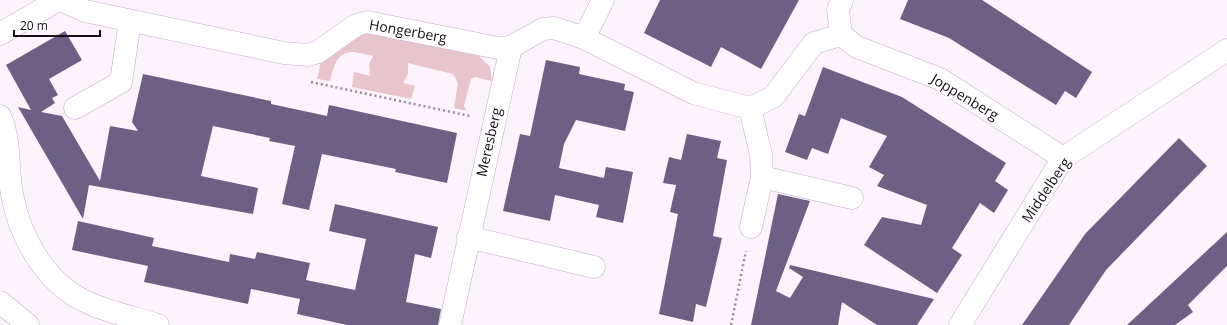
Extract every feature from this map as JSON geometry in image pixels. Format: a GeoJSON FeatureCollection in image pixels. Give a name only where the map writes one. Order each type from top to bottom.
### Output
{"type":"FeatureCollection","features":[{"type":"Feature","properties":{"kind":"street"},"geometry":{"type":"LineString","coordinates":[[0,34],[60,0],[85,11],[130,21],[284,53],[308,55]]}},
{"type":"Feature","properties":{"kind":"street"},"geometry":{"type":"LineString","coordinates":[[584,38],[603,0]]}},
{"type":"Feature","properties":{"kind":"street"},"geometry":{"type":"LineString","coordinates":[[511,47],[543,29],[554,28],[584,38],[693,93],[750,108],[773,97],[814,43],[841,35],[838,10],[842,0]]}},
{"type":"Feature","properties":{"kind":"street"},"geometry":{"type":"LineString","coordinates":[[75,108],[120,82],[130,21]]}},
{"type":"Feature","properties":{"kind":"street","name":"Hongerberg"},"geometry":{"type":"LineString","coordinates":[[308,55],[318,52],[356,25],[367,22],[498,48],[511,47]]}},
{"type":"Feature","properties":{"kind":"street","name":"Joppenberg"},"geometry":{"type":"LineString","coordinates":[[841,35],[857,47],[940,79],[1064,158]]}},
{"type":"Feature","properties":{"kind":"street","name":"Meresberg"},"geometry":{"type":"LineString","coordinates":[[450,325],[468,237],[511,47]]}},
{"type":"Feature","properties":{"kind":"street","name":"Middelberg"},"geometry":{"type":"LineString","coordinates":[[960,325],[1064,158],[1227,50]]}},
{"type":"Feature","properties":{"kind":"street"},"geometry":{"type":"LineString","coordinates":[[750,108],[761,155],[762,177],[750,227]]}},
{"type":"Feature","properties":{"kind":"street"},"geometry":{"type":"LineString","coordinates":[[0,116],[5,127],[12,194],[20,228],[36,259],[62,287],[90,304],[158,325]]}},
{"type":"Feature","properties":{"kind":"street"},"geometry":{"type":"LineString","coordinates":[[762,177],[852,198]]}},
{"type":"Feature","properties":{"kind":"street"},"geometry":{"type":"LineString","coordinates":[[468,237],[594,267]]}},
{"type":"Feature","properties":{"kind":"street"},"geometry":{"type":"LineString","coordinates":[[0,302],[28,325]]}},
{"type":"Feature","properties":{"kind":"street"},"geometry":{"type":"LineString","coordinates":[[0,311],[9,325]]}},
{"type":"Feature","properties":{"kind":"path"},"geometry":{"type":"LineString","coordinates":[[308,55],[302,80],[494,121]]}},
{"type":"Feature","properties":{"kind":"path"},"geometry":{"type":"LineString","coordinates":[[731,325],[750,227]]}},
{"type":"Feature","properties":{"kind":"shaded area"},"geometry":{"type":"Polygon","coordinates":[[[370,33],[479,56],[490,67],[492,81],[475,77],[471,79],[464,106],[467,111],[454,108],[458,83],[453,74],[408,63],[408,74],[403,83],[415,86],[411,99],[352,87],[354,72],[370,76],[369,64],[373,56],[359,53],[348,52],[343,54],[335,65],[330,81],[317,79],[321,62],[359,35],[370,33]]]}},
{"type":"Feature","properties":{"kind":"building"},"geometry":{"type":"Polygon","coordinates":[[[660,0],[799,0],[761,69],[721,47],[711,67],[644,33],[660,0]]]}},
{"type":"Feature","properties":{"kind":"building"},"geometry":{"type":"Polygon","coordinates":[[[908,0],[982,0],[1092,72],[1076,98],[1065,91],[1056,105],[949,38],[900,19],[908,0]]]}},
{"type":"Feature","properties":{"kind":"building"},"geometry":{"type":"Polygon","coordinates":[[[65,31],[82,60],[49,79],[58,95],[52,98],[55,103],[41,112],[62,116],[100,181],[110,126],[138,131],[132,122],[143,74],[271,101],[271,104],[327,116],[329,105],[457,133],[447,183],[395,172],[396,169],[322,154],[309,210],[282,204],[295,146],[269,141],[270,138],[213,126],[201,176],[258,188],[253,214],[89,185],[83,219],[18,107],[31,110],[6,65],[65,31]]]}},
{"type":"Feature","properties":{"kind":"building"},"geometry":{"type":"Polygon","coordinates":[[[546,60],[580,67],[579,74],[625,84],[624,90],[634,92],[625,131],[576,120],[564,144],[559,168],[604,178],[606,167],[633,172],[623,223],[596,217],[599,205],[555,195],[550,221],[503,211],[520,134],[530,136],[546,60]]]}},
{"type":"Feature","properties":{"kind":"building"},"geometry":{"type":"Polygon","coordinates":[[[823,67],[902,97],[1006,163],[995,181],[1008,190],[994,213],[980,203],[952,248],[962,255],[937,293],[864,245],[882,217],[921,225],[927,205],[877,186],[884,175],[869,167],[887,136],[841,118],[828,154],[812,148],[807,160],[785,152],[799,114],[805,116],[823,67]]]}},
{"type":"Feature","properties":{"kind":"building"},"geometry":{"type":"Polygon","coordinates":[[[687,134],[721,141],[717,158],[727,160],[713,236],[722,238],[706,307],[696,304],[693,322],[659,314],[678,214],[670,212],[676,185],[663,183],[669,157],[681,160],[687,134]]]}},
{"type":"Feature","properties":{"kind":"building"},"geometry":{"type":"Polygon","coordinates":[[[1179,138],[1207,166],[1106,270],[1069,325],[1022,325],[1085,234],[1179,138]]]}},
{"type":"Feature","properties":{"kind":"building"},"geometry":{"type":"Polygon","coordinates":[[[778,194],[810,201],[776,291],[790,298],[803,277],[789,268],[790,265],[934,299],[917,325],[877,325],[842,302],[838,325],[751,325],[778,194]]]}},
{"type":"Feature","properties":{"kind":"building"},"geometry":{"type":"Polygon","coordinates":[[[335,204],[438,227],[431,258],[415,254],[406,302],[441,309],[438,325],[347,325],[297,314],[300,299],[251,289],[248,304],[144,282],[148,266],[72,250],[78,221],[154,238],[152,246],[229,262],[230,254],[255,259],[257,252],[310,263],[306,280],[355,290],[366,239],[329,231],[335,204]]]}},
{"type":"Feature","properties":{"kind":"building"},"geometry":{"type":"Polygon","coordinates":[[[1227,232],[1227,266],[1188,305],[1193,312],[1175,325],[1127,325],[1227,232]]]}}]}
